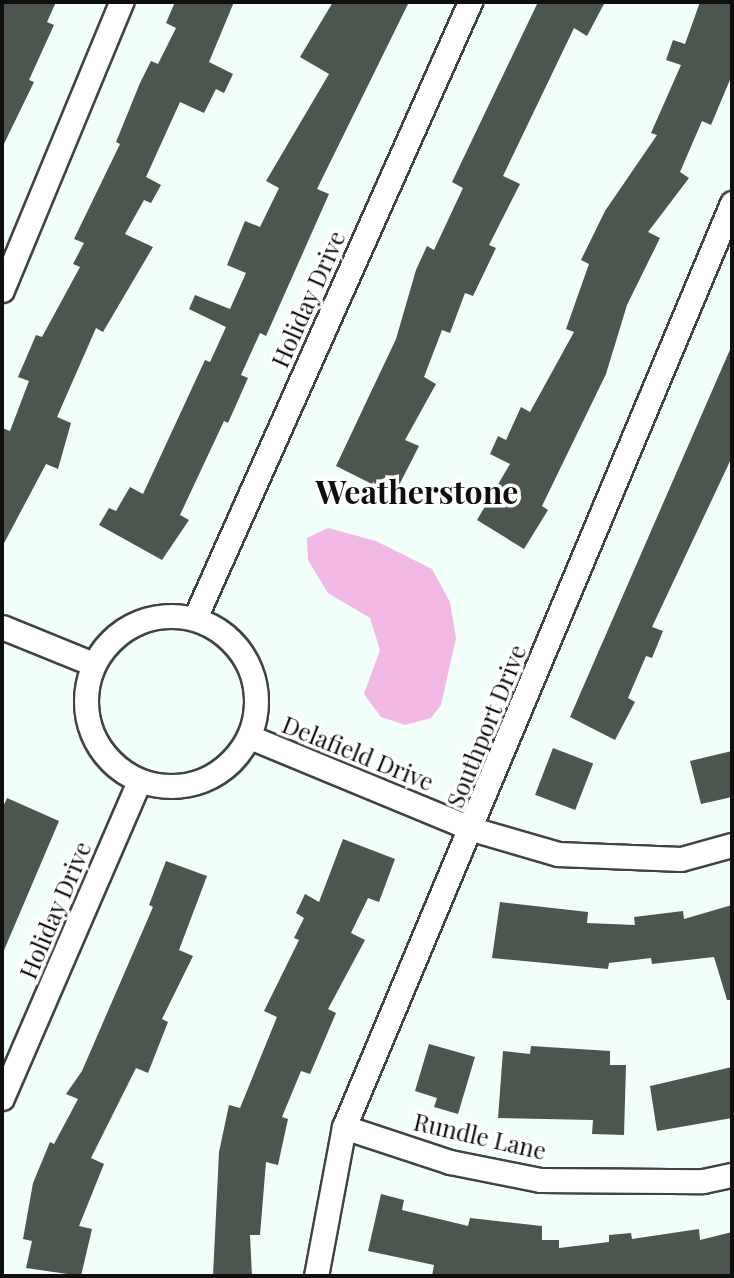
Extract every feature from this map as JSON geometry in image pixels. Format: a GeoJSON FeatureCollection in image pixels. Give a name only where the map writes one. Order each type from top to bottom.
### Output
{"type":"FeatureCollection","features":[{"type":"Feature","properties":{"kind":"street"},"geometry":{"type":"LineString","coordinates":[[2,290],[121,2]]}},
{"type":"Feature","properties":{"kind":"street","name":"Holiday Drive"},"geometry":{"type":"LineString","coordinates":[[195,618],[470,2]]}},
{"type":"Feature","properties":{"kind":"street","name":"Southport Drive"},"geometry":{"type":"LineString","coordinates":[[316,1276],[344,1127],[472,829],[732,203]]}},
{"type":"Feature","properties":{"kind":"street"},"geometry":{"type":"LineString","coordinates":[[162,615],[195,618],[232,640],[252,671],[257,703],[250,737],[232,761],[195,783],[166,787],[139,781],[109,761],[88,725],[85,696],[93,664],[124,629],[162,615]]}},
{"type":"Feature","properties":{"kind":"street"},"geometry":{"type":"LineString","coordinates":[[2,627],[93,664]]}},
{"type":"Feature","properties":{"kind":"street","name":"Delafield Drive"},"geometry":{"type":"LineString","coordinates":[[250,737],[472,829],[558,854],[681,859],[732,845]]}},
{"type":"Feature","properties":{"kind":"street","name":"Holiday Drive"},"geometry":{"type":"LineString","coordinates":[[2,1098],[139,781]]}},
{"type":"Feature","properties":{"kind":"street","name":"Rundle Lane"},"geometry":{"type":"LineString","coordinates":[[344,1127],[450,1161],[540,1180],[703,1181],[732,1175]]}},
{"type":"Feature","properties":{"kind":"shaded area"},"geometry":{"type":"Polygon","coordinates":[[[328,528],[376,541],[432,569],[450,602],[456,638],[441,705],[431,718],[405,725],[381,717],[364,694],[380,650],[370,618],[328,593],[308,560],[307,538],[328,528]]]}},
{"type":"Feature","properties":{"kind":"building"},"geometry":{"type":"Polygon","coordinates":[[[2,2],[56,2],[47,22],[54,25],[29,80],[34,82],[2,148],[2,2]]]}},
{"type":"Feature","properties":{"kind":"building"},"geometry":{"type":"Polygon","coordinates":[[[175,2],[234,2],[209,62],[233,74],[224,93],[216,89],[204,113],[180,102],[146,177],[161,185],[151,203],[144,200],[125,234],[153,247],[103,332],[96,328],[57,417],[71,423],[58,469],[46,464],[2,547],[2,428],[10,431],[29,381],[18,377],[36,335],[42,337],[80,267],[73,264],[84,243],[74,239],[120,144],[116,142],[140,83],[151,61],[158,64],[176,28],[166,23],[175,2]]]}},
{"type":"Feature","properties":{"kind":"building"},"geometry":{"type":"Polygon","coordinates":[[[333,2],[409,2],[317,189],[329,194],[266,336],[260,333],[241,375],[248,378],[228,423],[224,421],[180,515],[189,520],[162,560],[99,525],[109,508],[116,511],[130,487],[143,494],[205,360],[210,362],[226,327],[189,309],[195,295],[230,309],[246,273],[227,265],[245,221],[260,227],[279,188],[266,181],[329,74],[300,57],[333,2]]]}},
{"type":"Feature","properties":{"kind":"building"},"geometry":{"type":"Polygon","coordinates":[[[538,2],[605,2],[587,36],[574,28],[503,176],[520,184],[489,245],[496,248],[473,296],[465,293],[450,333],[442,330],[424,377],[436,384],[405,440],[419,446],[394,495],[336,466],[396,339],[416,270],[427,246],[434,250],[463,188],[452,182],[538,2]]]}},
{"type":"Feature","properties":{"kind":"building"},"geometry":{"type":"Polygon","coordinates":[[[700,2],[732,2],[732,75],[711,125],[702,121],[680,172],[689,178],[648,232],[660,238],[627,305],[606,374],[542,506],[548,510],[524,549],[477,520],[510,464],[490,454],[498,436],[506,440],[521,407],[530,412],[574,332],[566,329],[589,264],[581,260],[605,211],[657,135],[651,133],[681,65],[666,60],[673,40],[685,44],[700,2]]]}},
{"type":"Feature","properties":{"kind":"building"},"geometry":{"type":"Polygon","coordinates":[[[732,345],[732,457],[652,627],[663,631],[652,658],[646,656],[628,698],[635,702],[615,740],[570,717],[732,345]]]}},
{"type":"Feature","properties":{"kind":"building"},"geometry":{"type":"Polygon","coordinates":[[[553,748],[593,763],[575,810],[535,795],[553,748]]]}},
{"type":"Feature","properties":{"kind":"building"},"geometry":{"type":"Polygon","coordinates":[[[732,751],[732,797],[701,804],[690,761],[732,751]]]}},
{"type":"Feature","properties":{"kind":"building"},"geometry":{"type":"Polygon","coordinates":[[[7,798],[59,821],[2,955],[2,809],[7,798]]]}},
{"type":"Feature","properties":{"kind":"building"},"geometry":{"type":"Polygon","coordinates":[[[343,839],[395,859],[379,902],[368,898],[351,933],[365,940],[328,1009],[336,1013],[310,1074],[301,1071],[282,1117],[288,1119],[278,1165],[266,1162],[260,1235],[250,1235],[252,1276],[213,1276],[219,1152],[229,1105],[240,1108],[277,1017],[264,1011],[299,940],[294,938],[304,918],[296,913],[305,894],[319,902],[343,839]]]}},
{"type":"Feature","properties":{"kind":"building"},"geometry":{"type":"Polygon","coordinates":[[[166,861],[207,876],[179,950],[193,956],[162,1019],[168,1022],[148,1073],[136,1068],[91,1158],[104,1164],[79,1226],[92,1229],[81,1276],[26,1268],[32,1241],[23,1239],[33,1183],[50,1142],[54,1144],[78,1099],[66,1094],[82,1071],[153,907],[149,905],[166,861]]]}},
{"type":"Feature","properties":{"kind":"building"},"geometry":{"type":"Polygon","coordinates":[[[500,902],[588,912],[587,923],[635,925],[634,917],[683,911],[684,919],[732,905],[732,1000],[727,1000],[714,957],[652,964],[651,958],[609,963],[608,969],[492,958],[500,902]]]}},
{"type":"Feature","properties":{"kind":"building"},"geometry":{"type":"Polygon","coordinates":[[[429,1044],[475,1057],[458,1114],[434,1107],[437,1098],[415,1091],[429,1044]]]}},
{"type":"Feature","properties":{"kind":"building"},"geometry":{"type":"Polygon","coordinates":[[[531,1046],[610,1051],[610,1065],[626,1065],[624,1135],[592,1134],[593,1120],[498,1118],[503,1051],[530,1054],[531,1046]]]}},
{"type":"Feature","properties":{"kind":"building"},"geometry":{"type":"Polygon","coordinates":[[[732,1067],[732,1118],[657,1131],[650,1086],[732,1067]]]}},
{"type":"Feature","properties":{"kind":"building"},"geometry":{"type":"Polygon","coordinates":[[[381,1194],[404,1200],[402,1210],[468,1226],[470,1218],[542,1226],[542,1240],[559,1240],[559,1248],[609,1242],[609,1235],[631,1233],[632,1239],[699,1229],[700,1240],[732,1232],[732,1276],[432,1276],[434,1265],[368,1251],[381,1194]]]}},
{"type":"Feature","properties":{"kind":"district","name":"Weatherstone"},"geometry":{"type":"Point","coordinates":[417,491]}}]}
